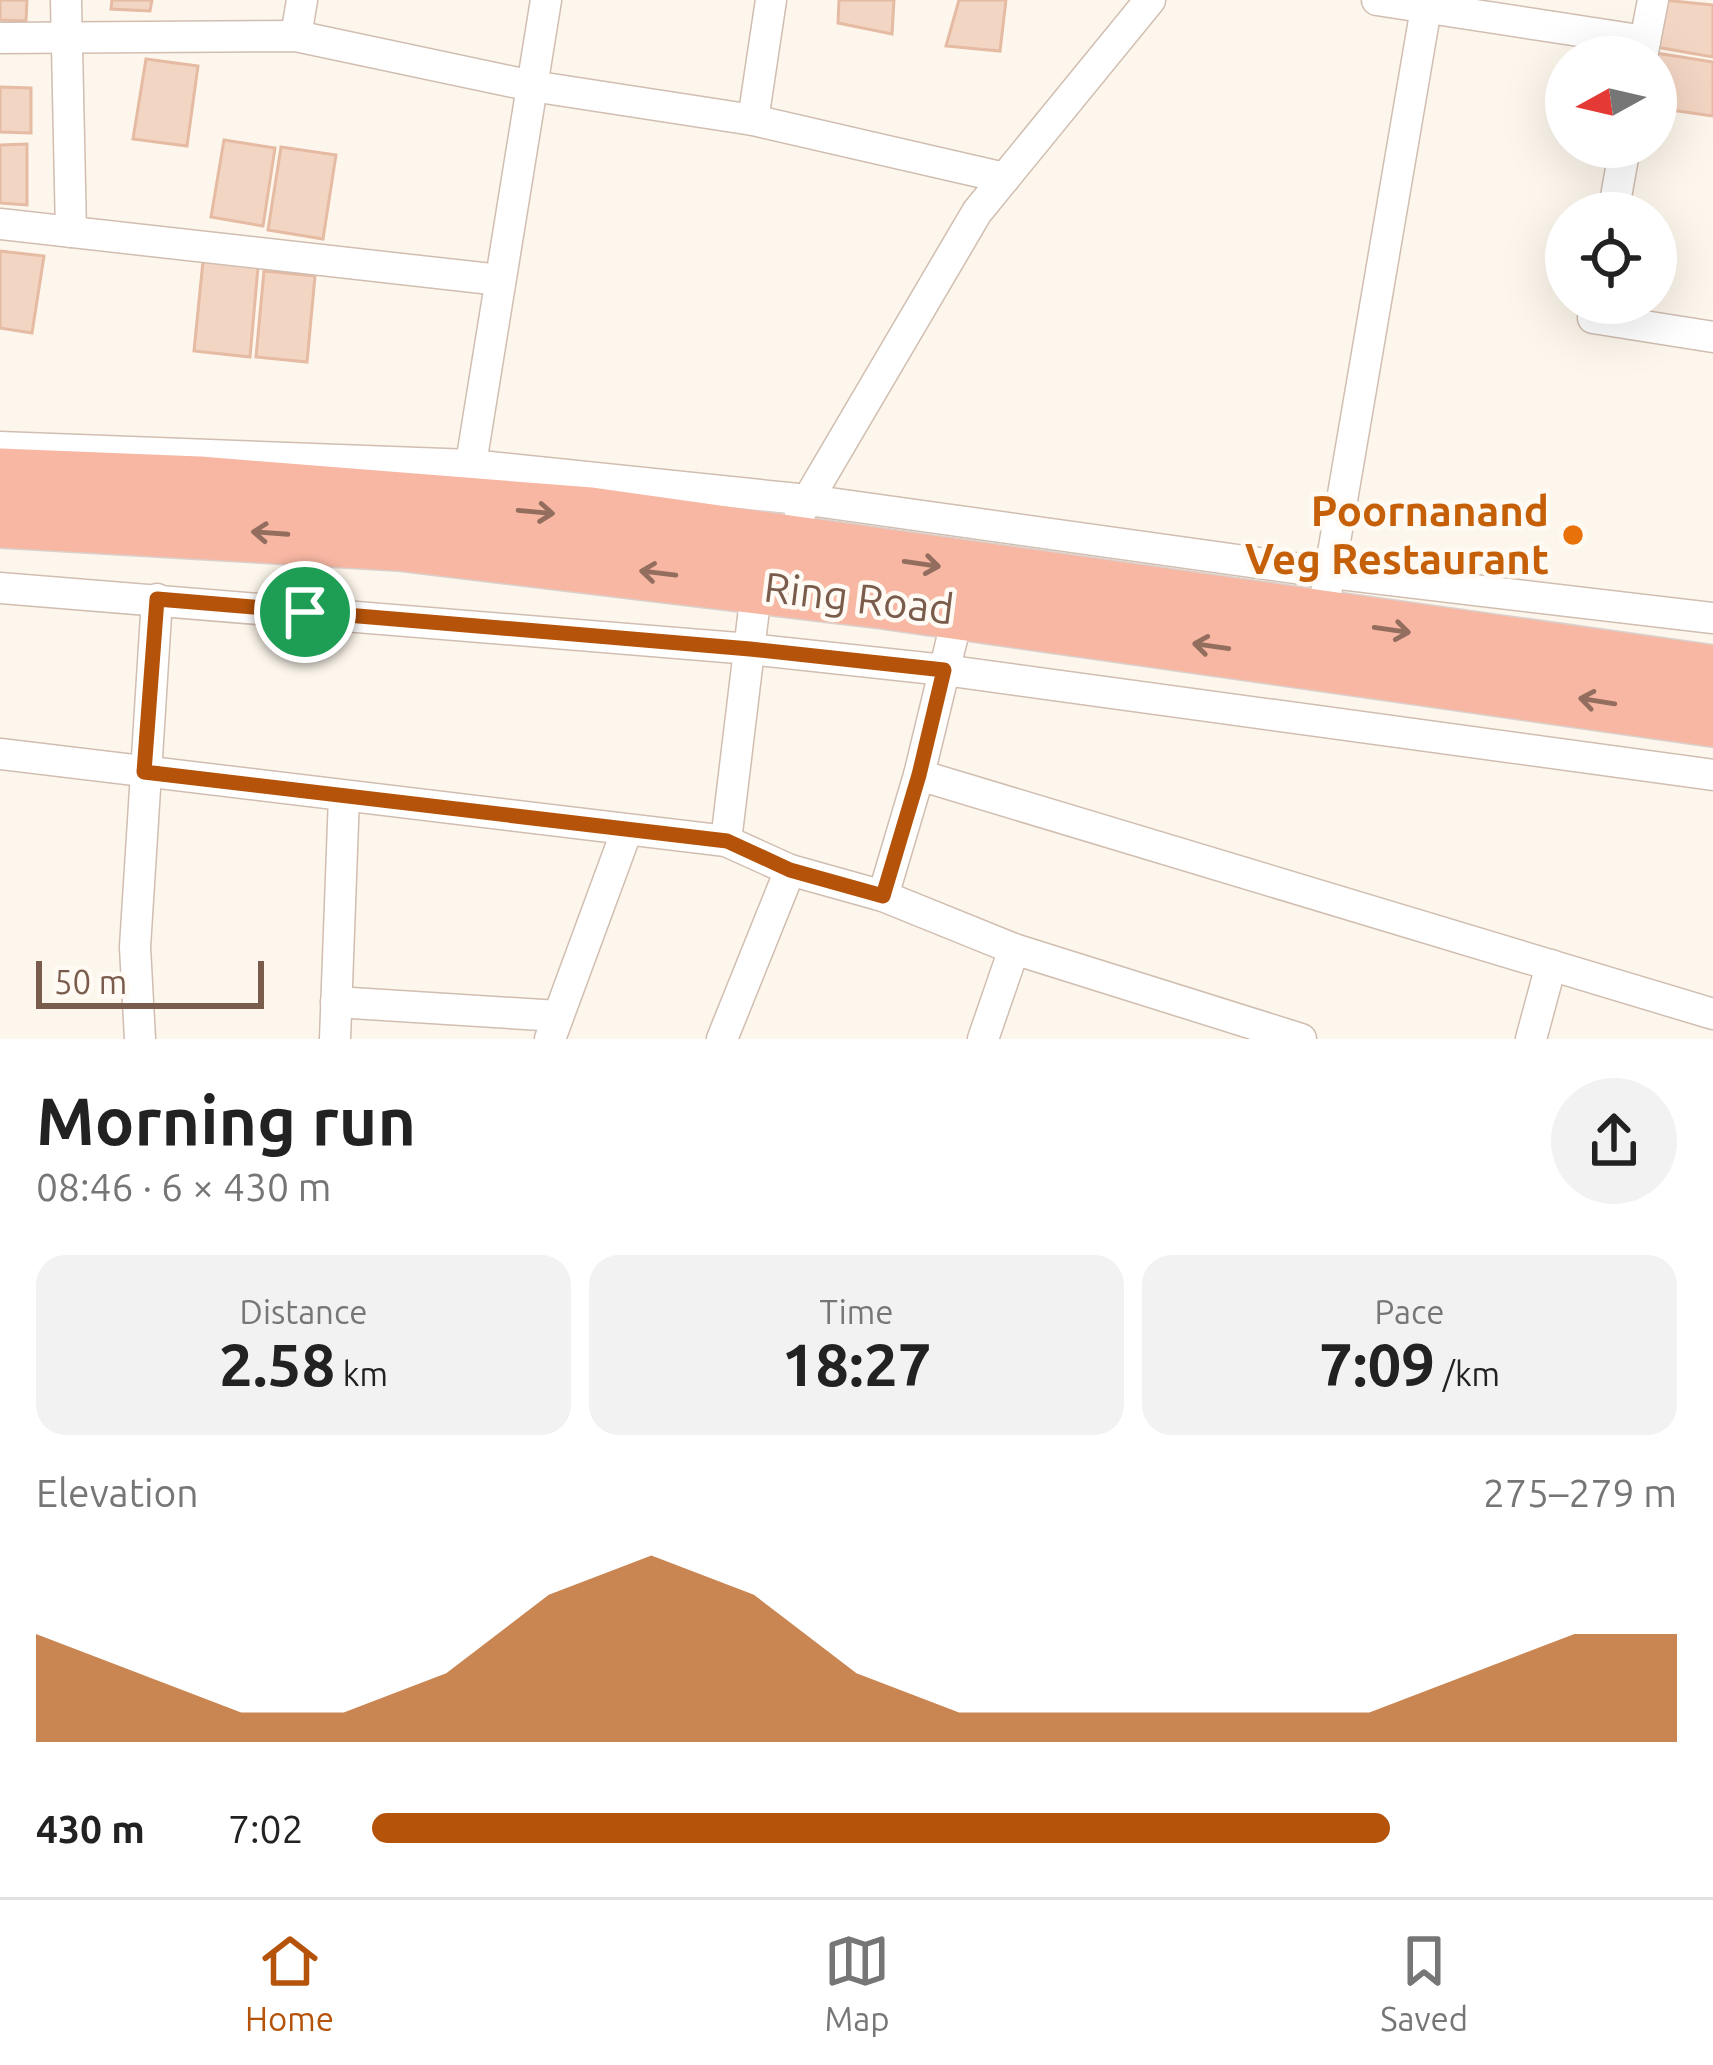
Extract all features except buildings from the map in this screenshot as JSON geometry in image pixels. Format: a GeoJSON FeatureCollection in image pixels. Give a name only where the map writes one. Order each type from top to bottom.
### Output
{"type":"FeatureCollection","features":[{"type":"Feature","properties":{"kind":"highway","name":"Ring Road"},"geometry":{"type":"LineString","coordinates":[[0,477],[199,485],[467,486],[590,516],[782,543],[1326,596],[1713,674]]}},
{"type":"Feature","properties":{"kind":"highway","name":"Ring Road"},"geometry":{"type":"LineString","coordinates":[[0,519],[399,542],[782,543],[958,610],[1713,718]]}},
{"type":"Feature","properties":{"kind":"street"},"geometry":{"type":"LineString","coordinates":[[66,0],[71,232]]}},
{"type":"Feature","properties":{"kind":"street"},"geometry":{"type":"LineString","coordinates":[[296,36],[302,0]]}},
{"type":"Feature","properties":{"kind":"street"},"geometry":{"type":"LineString","coordinates":[[0,447],[467,486],[546,0]]}},
{"type":"Feature","properties":{"kind":"street"},"geometry":{"type":"LineString","coordinates":[[753,120],[771,0]]}},
{"type":"Feature","properties":{"kind":"street"},"geometry":{"type":"LineString","coordinates":[[727,841],[750,649],[782,543],[977,212],[1150,0]]}},
{"type":"Feature","properties":{"kind":"street"},"geometry":{"type":"LineString","coordinates":[[1377,0],[1574,36]]}},
{"type":"Feature","properties":{"kind":"street"},"geometry":{"type":"LineString","coordinates":[[1646,36],[1653,0]]}},
{"type":"Feature","properties":{"kind":"street"},"geometry":{"type":"LineString","coordinates":[[1426,8],[1326,596],[1713,618]]}},
{"type":"Feature","properties":{"kind":"street"},"geometry":{"type":"LineString","coordinates":[[0,38],[296,36],[532,86],[753,120],[1005,178]]}},
{"type":"Feature","properties":{"kind":"street"},"geometry":{"type":"LineString","coordinates":[[0,224],[500,280]]}},
{"type":"Feature","properties":{"kind":"street"},"geometry":{"type":"LineString","coordinates":[[1631,324],[1713,337]]}},
{"type":"Feature","properties":{"kind":"street"},"geometry":{"type":"LineString","coordinates":[[0,587],[750,649],[944,670],[1713,775]]}},
{"type":"Feature","properties":{"kind":"street"},"geometry":{"type":"LineString","coordinates":[[140,1039],[135,947],[157,599]]}},
{"type":"Feature","properties":{"kind":"street"},"geometry":{"type":"LineString","coordinates":[[883,896],[919,775],[958,610]]}},
{"type":"Feature","properties":{"kind":"street"},"geometry":{"type":"LineString","coordinates":[[0,754],[727,841],[790,870],[883,896],[1014,949],[1301,1039]]}},
{"type":"Feature","properties":{"kind":"street"},"geometry":{"type":"LineString","coordinates":[[919,775],[1713,1014]]}},
{"type":"Feature","properties":{"kind":"street"},"geometry":{"type":"LineString","coordinates":[[335,1039],[344,796]]}},
{"type":"Feature","properties":{"kind":"street"},"geometry":{"type":"LineString","coordinates":[[336,1001],[554,1028],[627,830]]}},
{"type":"Feature","properties":{"kind":"street"},"geometry":{"type":"LineString","coordinates":[[722,1039],[790,870]]}},
{"type":"Feature","properties":{"kind":"street"},"geometry":{"type":"LineString","coordinates":[[983,1039],[1014,949]]}},
{"type":"Feature","properties":{"kind":"street"},"geometry":{"type":"LineString","coordinates":[[1532,1039],[1551,965]]}},
{"type":"Feature","properties":{"kind":"place","name":"Poornanand Veg Restaurant"},"geometry":{"type":"Point","coordinates":[1573,535]}},
{"type":"Feature","properties":{"kind":"route"},"geometry":{"type":"LineString","coordinates":[[157,599],[305,612],[944,670],[883,896],[790,870],[727,841],[144,772],[157,599]]}}]}
